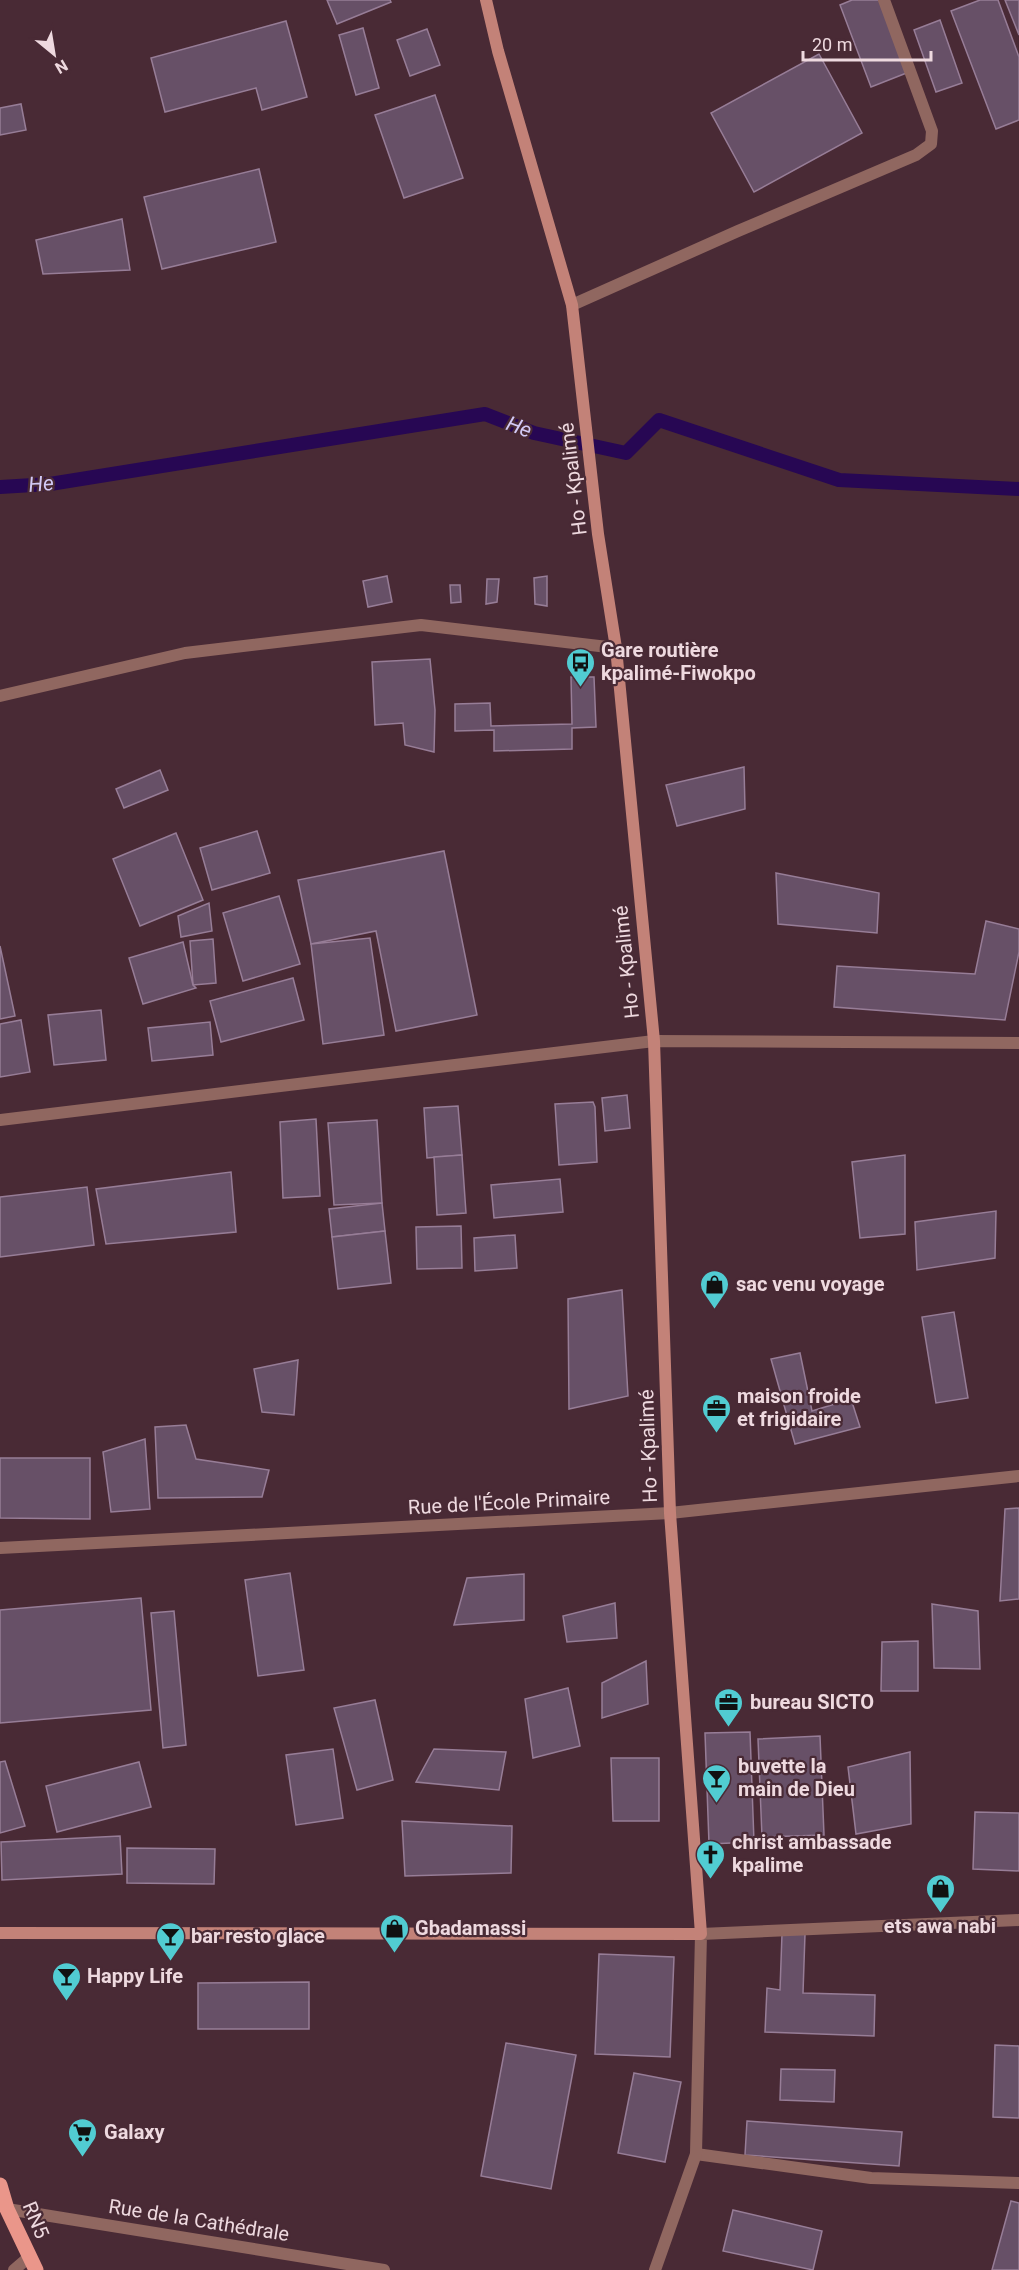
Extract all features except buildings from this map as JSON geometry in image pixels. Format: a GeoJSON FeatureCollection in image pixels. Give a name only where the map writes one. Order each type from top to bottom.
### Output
{"type":"FeatureCollection","features":[{"type":"Feature","properties":{"kind":"main road","name":"Ho - Kpalimé"},"geometry":{"type":"LineString","coordinates":[[486,0],[498,51],[572,305],[598,534],[616,648],[654,1041],[670,1513],[701,1934]]}},
{"type":"Feature","properties":{"kind":"main road"},"geometry":{"type":"LineString","coordinates":[[0,1933],[701,1934]]}},
{"type":"Feature","properties":{"kind":"main road","name":"RN5"},"geometry":{"type":"LineString","coordinates":[[0,2185],[7,2209],[32,2264]]}},
{"type":"Feature","properties":{"kind":"street"},"geometry":{"type":"LineString","coordinates":[[572,305],[916,154],[931,144],[932,130],[884,0]]}},
{"type":"Feature","properties":{"kind":"street"},"geometry":{"type":"LineString","coordinates":[[0,696],[185,653],[421,625],[616,648]]}},
{"type":"Feature","properties":{"kind":"street"},"geometry":{"type":"LineString","coordinates":[[0,1120],[654,1041],[1019,1043]]}},
{"type":"Feature","properties":{"kind":"street","name":"Rue de l'École Primaire"},"geometry":{"type":"LineString","coordinates":[[0,1548],[670,1513],[1019,1476]]}},
{"type":"Feature","properties":{"kind":"street"},"geometry":{"type":"LineString","coordinates":[[655,2270],[696,2154],[701,1934],[1019,1920]]}},
{"type":"Feature","properties":{"kind":"street"},"geometry":{"type":"LineString","coordinates":[[696,2154],[871,2178],[1019,2183]]}},
{"type":"Feature","properties":{"kind":"street","name":"Rue de la Cathédrale"},"geometry":{"type":"LineString","coordinates":[[7,2209],[384,2270]]}},
{"type":"Feature","properties":{"kind":"street"},"geometry":{"type":"LineString","coordinates":[[14,2270],[32,2264]]}},
{"type":"Feature","properties":{"kind":"waterway","name":"He"},"geometry":{"type":"LineString","coordinates":[[0,487],[50,484],[485,414],[534,433],[626,453],[659,420],[839,480],[1019,489]]}},
{"type":"Feature","properties":{"kind":"place","name":"Gare routière kpalimé-Fiwokpo"},"geometry":{"type":"Point","coordinates":[580,688]}},
{"type":"Feature","properties":{"kind":"place","name":"sac venu voyage"},"geometry":{"type":"Point","coordinates":[715,1310]}},
{"type":"Feature","properties":{"kind":"place","name":"maison froide et frigidaire"},"geometry":{"type":"Point","coordinates":[716,1434]}},
{"type":"Feature","properties":{"kind":"place","name":"bureau SICTO"},"geometry":{"type":"Point","coordinates":[729,1728]}},
{"type":"Feature","properties":{"kind":"place","name":"buvette la main de Dieu"},"geometry":{"type":"Point","coordinates":[717,1804]}},
{"type":"Feature","properties":{"kind":"place","name":"christ ambassade kpalime"},"geometry":{"type":"Point","coordinates":[711,1880]}},
{"type":"Feature","properties":{"kind":"place","name":"ets awa nabi"},"geometry":{"type":"Point","coordinates":[940,1914]}},
{"type":"Feature","properties":{"kind":"place","name":"Gbadamassi"},"geometry":{"type":"Point","coordinates":[394,1954]}},
{"type":"Feature","properties":{"kind":"place","name":"bar resto glace"},"geometry":{"type":"Point","coordinates":[170,1962]}},
{"type":"Feature","properties":{"kind":"place","name":"Happy Life"},"geometry":{"type":"Point","coordinates":[66,2002]}},
{"type":"Feature","properties":{"kind":"place","name":"Galaxy"},"geometry":{"type":"Point","coordinates":[83,2158]}}]}
